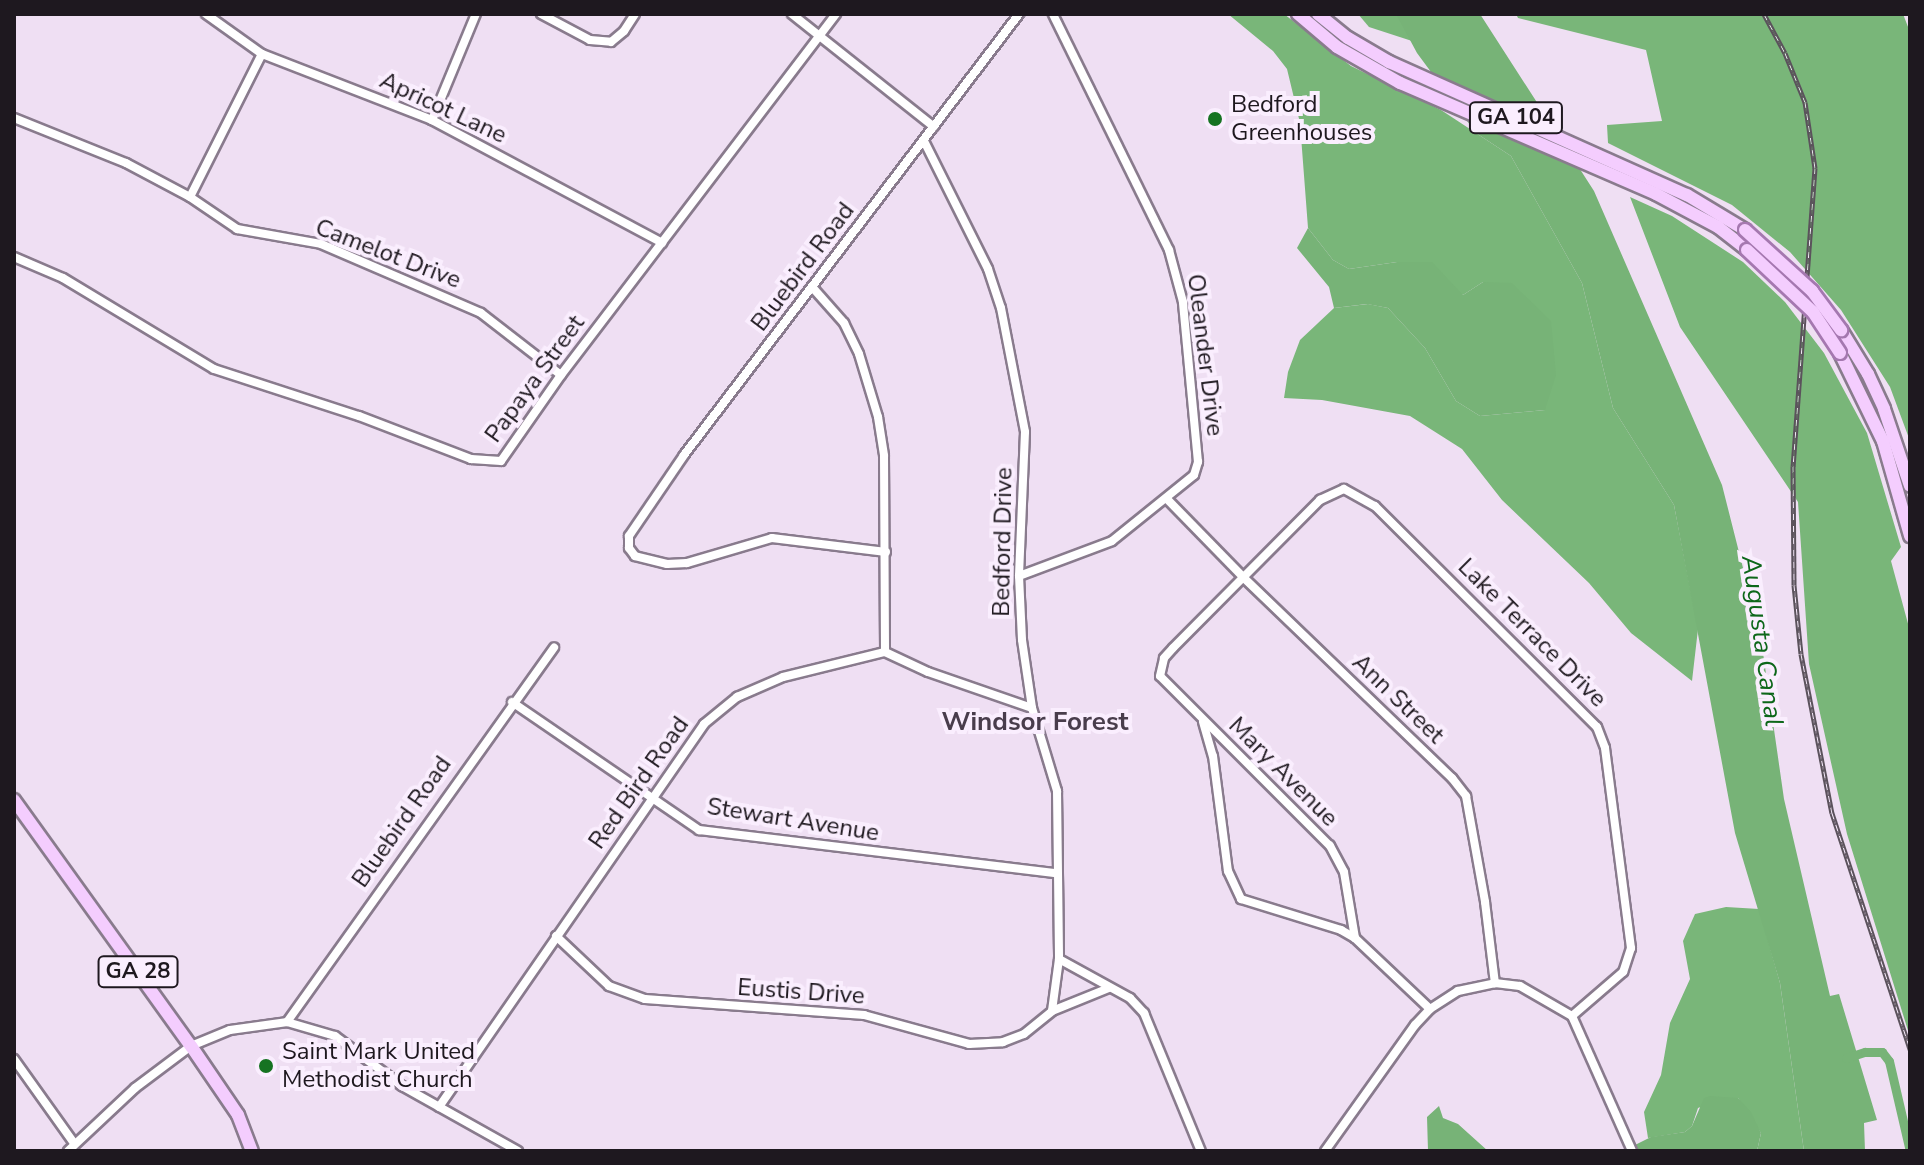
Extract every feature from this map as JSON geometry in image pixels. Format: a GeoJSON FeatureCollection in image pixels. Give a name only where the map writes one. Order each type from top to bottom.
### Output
{"type":"FeatureCollection","features":[{"type":"Feature","properties":{"kind":"main road","name":"GA 104"},"geometry":{"type":"LineString","coordinates":[[1298,14],[1337,47],[1400,83],[1656,194],[1718,227],[1747,250],[1813,312],[1840,353],[1883,441],[1910,536]]}},
{"type":"Feature","properties":{"kind":"main road","name":"GA 104"},"geometry":{"type":"LineString","coordinates":[[1318,14],[1348,38],[1389,62],[1687,195],[1745,230],[1812,291],[1841,330],[1868,374],[1884,409],[1910,486]]}},
{"type":"Feature","properties":{"kind":"main road","name":"GA 28"},"geometry":{"type":"LineString","coordinates":[[14,800],[238,1115],[252,1151]]}},
{"type":"Feature","properties":{"kind":"street","name":"Apricot Lane"},"geometry":{"type":"LineString","coordinates":[[206,14],[262,54],[432,120],[662,243]]}},
{"type":"Feature","properties":{"kind":"street"},"geometry":{"type":"LineString","coordinates":[[432,120],[476,14]]}},
{"type":"Feature","properties":{"kind":"street"},"geometry":{"type":"LineString","coordinates":[[541,14],[590,40],[611,42],[624,31],[635,14]]}},
{"type":"Feature","properties":{"kind":"street"},"geometry":{"type":"LineString","coordinates":[[792,14],[934,127]]}},
{"type":"Feature","properties":{"kind":"street","name":"Papaya Street"},"geometry":{"type":"LineString","coordinates":[[14,257],[63,278],[214,369],[359,416],[471,459],[501,461],[561,375],[836,14]]}},
{"type":"Feature","properties":{"kind":"street","name":"Bluebird Road"},"geometry":{"type":"LineString","coordinates":[[886,552],[772,538],[687,563],[667,564],[645,561],[629,548],[629,536],[637,518],[1019,14]]}},
{"type":"Feature","properties":{"kind":"street","name":"Oleander Drive"},"geometry":{"type":"LineString","coordinates":[[1019,576],[1112,541],[1194,475],[1198,462],[1183,302],[1169,250],[1053,14]]}},
{"type":"Feature","properties":{"kind":"street"},"geometry":{"type":"LineString","coordinates":[[190,197],[262,54]]}},
{"type":"Feature","properties":{"kind":"street","name":"Camelot Drive"},"geometry":{"type":"LineString","coordinates":[[14,118],[126,163],[190,197],[237,229],[321,244],[471,308],[561,375]]}},
{"type":"Feature","properties":{"kind":"street","name":"Bedford Drive"},"geometry":{"type":"LineString","coordinates":[[924,141],[988,269],[1016,377],[1025,432],[1019,576],[1022,640],[1032,708],[1057,791],[1059,959]]}},
{"type":"Feature","properties":{"kind":"street"},"geometry":{"type":"LineString","coordinates":[[813,288],[844,323],[859,354],[878,417],[884,456],[885,652],[928,672],[1032,708]]}},
{"type":"Feature","properties":{"kind":"street","name":"Lake Terrace Drive"},"geometry":{"type":"LineString","coordinates":[[1244,578],[1320,500],[1344,489],[1375,506],[1597,727],[1605,748],[1631,948],[1623,972],[1572,1016]]}},
{"type":"Feature","properties":{"kind":"street","name":"Ann Street"},"geometry":{"type":"LineString","coordinates":[[1167,499],[1244,578],[1452,778],[1466,796],[1483,887],[1495,983]]}},
{"type":"Feature","properties":{"kind":"street","name":"Mary Avenue"},"geometry":{"type":"LineString","coordinates":[[1244,578],[1164,658],[1160,676],[1330,846],[1344,872],[1355,938]]}},
{"type":"Feature","properties":{"kind":"street","name":"Bluebird Road"},"geometry":{"type":"LineString","coordinates":[[287,1022],[554,647]]}},
{"type":"Feature","properties":{"kind":"street","name":"Red Bird Road"},"geometry":{"type":"LineString","coordinates":[[439,1107],[704,724],[737,697],[783,677],[885,652]]}},
{"type":"Feature","properties":{"kind":"street","name":"Stewart Avenue"},"geometry":{"type":"LineString","coordinates":[[512,702],[699,830],[1056,873]]}},
{"type":"Feature","properties":{"kind":"street"},"geometry":{"type":"LineString","coordinates":[[1201,718],[1213,756],[1228,871],[1241,899],[1341,930],[1355,938],[1430,1009]]}},
{"type":"Feature","properties":{"kind":"street","name":"Eustis Drive"},"geometry":{"type":"LineString","coordinates":[[556,936],[609,986],[645,999],[864,1015],[969,1044],[1003,1042],[1024,1034],[1052,1011],[1109,988]]}},
{"type":"Feature","properties":{"kind":"street"},"geometry":{"type":"LineString","coordinates":[[1052,1011],[1059,959],[1130,998],[1144,1013],[1201,1151]]}},
{"type":"Feature","properties":{"kind":"street"},"geometry":{"type":"LineString","coordinates":[[1325,1151],[1415,1025],[1430,1009],[1458,991],[1495,983],[1520,986],[1572,1016],[1632,1151]]}},
{"type":"Feature","properties":{"kind":"street"},"geometry":{"type":"LineString","coordinates":[[68,1151],[135,1088],[191,1046],[230,1030],[287,1022],[335,1036],[402,1086],[518,1151]]}},
{"type":"Feature","properties":{"kind":"street"},"geometry":{"type":"LineString","coordinates":[[14,1059],[74,1143]]}},
{"type":"Feature","properties":{"kind":"shaded area"},"geometry":{"type":"Polygon","coordinates":[[[1228,14],[1284,14],[1351,66],[1441,110],[1511,156],[1582,283],[1613,408],[1674,505],[1698,629],[1692,681],[1631,633],[1589,583],[1502,500],[1462,449],[1410,416],[1322,400],[1284,398],[1288,372],[1300,340],[1334,308],[1368,304],[1388,308],[1425,348],[1456,401],[1480,416],[1545,410],[1483,282],[1463,295],[1397,262],[1349,269],[1333,260],[1308,228],[1300,123],[1287,69],[1273,51],[1228,14]]]}},
{"type":"Feature","properties":{"kind":"shaded area"},"geometry":{"type":"Polygon","coordinates":[[[1358,14],[1398,14],[1412,41],[1369,27],[1358,14]]]}},
{"type":"Feature","properties":{"kind":"shaded area"},"geometry":{"type":"Polygon","coordinates":[[[1396,14],[1480,14],[1594,191],[1722,485],[1761,639],[1784,799],[1830,996],[1839,994],[1877,1120],[1864,1123],[1865,1151],[1804,1151],[1780,983],[1735,833],[1674,505],[1613,408],[1582,283],[1511,156],[1476,133],[1417,53],[1396,14]]]}},
{"type":"Feature","properties":{"kind":"shaded area"},"geometry":{"type":"Polygon","coordinates":[[[1516,14],[1903,14],[1910,32],[1910,441],[1890,387],[1841,310],[1790,252],[1732,205],[1608,143],[1607,125],[1662,121],[1646,50],[1518,18],[1516,14]]]}},
{"type":"Feature","properties":{"kind":"shaded area"},"geometry":{"type":"Polygon","coordinates":[[[1630,197],[1672,216],[1743,262],[1785,302],[1824,353],[1867,433],[1901,547],[1891,561],[1910,631],[1910,1037],[1847,834],[1809,664],[1798,502],[1680,327],[1630,197]]]}},
{"type":"Feature","properties":{"kind":"shaded area"},"geometry":{"type":"Polygon","coordinates":[[[1308,228],[1333,260],[1349,269],[1397,262],[1432,262],[1463,295],[1483,282],[1512,283],[1551,321],[1556,375],[1545,410],[1480,416],[1456,401],[1425,348],[1388,308],[1367,304],[1334,308],[1329,287],[1297,248],[1308,228]]]}},
{"type":"Feature","properties":{"kind":"shaded area"},"geometry":{"type":"Polygon","coordinates":[[[1726,907],[1759,909],[1780,983],[1804,1151],[1757,1151],[1761,1133],[1738,1098],[1724,1098],[1698,1108],[1692,1126],[1685,1132],[1648,1138],[1644,1112],[1661,1075],[1670,1023],[1690,979],[1683,941],[1695,914],[1726,907]]]}},
{"type":"Feature","properties":{"kind":"shaded area"},"geometry":{"type":"Polygon","coordinates":[[[1704,1098],[1738,1098],[1751,1112],[1761,1133],[1757,1151],[1623,1151],[1651,1137],[1685,1132],[1692,1126],[1704,1098]]]}},
{"type":"Feature","properties":{"kind":"shaded area"},"geometry":{"type":"Polygon","coordinates":[[[1439,1106],[1443,1118],[1458,1124],[1488,1151],[1428,1151],[1427,1117],[1439,1106]]]}},
{"type":"Feature","properties":{"kind":"waterway"},"geometry":{"type":"LineString","coordinates":[[1846,1058],[1865,1052],[1882,1052],[1889,1061],[1910,1151]]}},
{"type":"Feature","properties":{"kind":"railway"},"geometry":{"type":"LineString","coordinates":[[1764,14],[1785,53],[1805,102],[1815,168],[1793,466],[1794,585],[1801,654],[1832,813],[1910,1049]]}},
{"type":"Feature","properties":{"kind":"place","name":"Bedford Greenhouses"},"geometry":{"type":"Point","coordinates":[1215,119]}},
{"type":"Feature","properties":{"kind":"place","name":"Saint Mark United Methodist Church"},"geometry":{"type":"Point","coordinates":[266,1066]}},
{"type":"Feature","properties":{"kind":"district","name":"Windsor Forest"},"geometry":{"type":"Point","coordinates":[1035,722]}},
{"type":"Feature","properties":{"kind":"water label","name":"Augusta Canal"},"geometry":{"type":"Point","coordinates":[1762,641]}}]}
